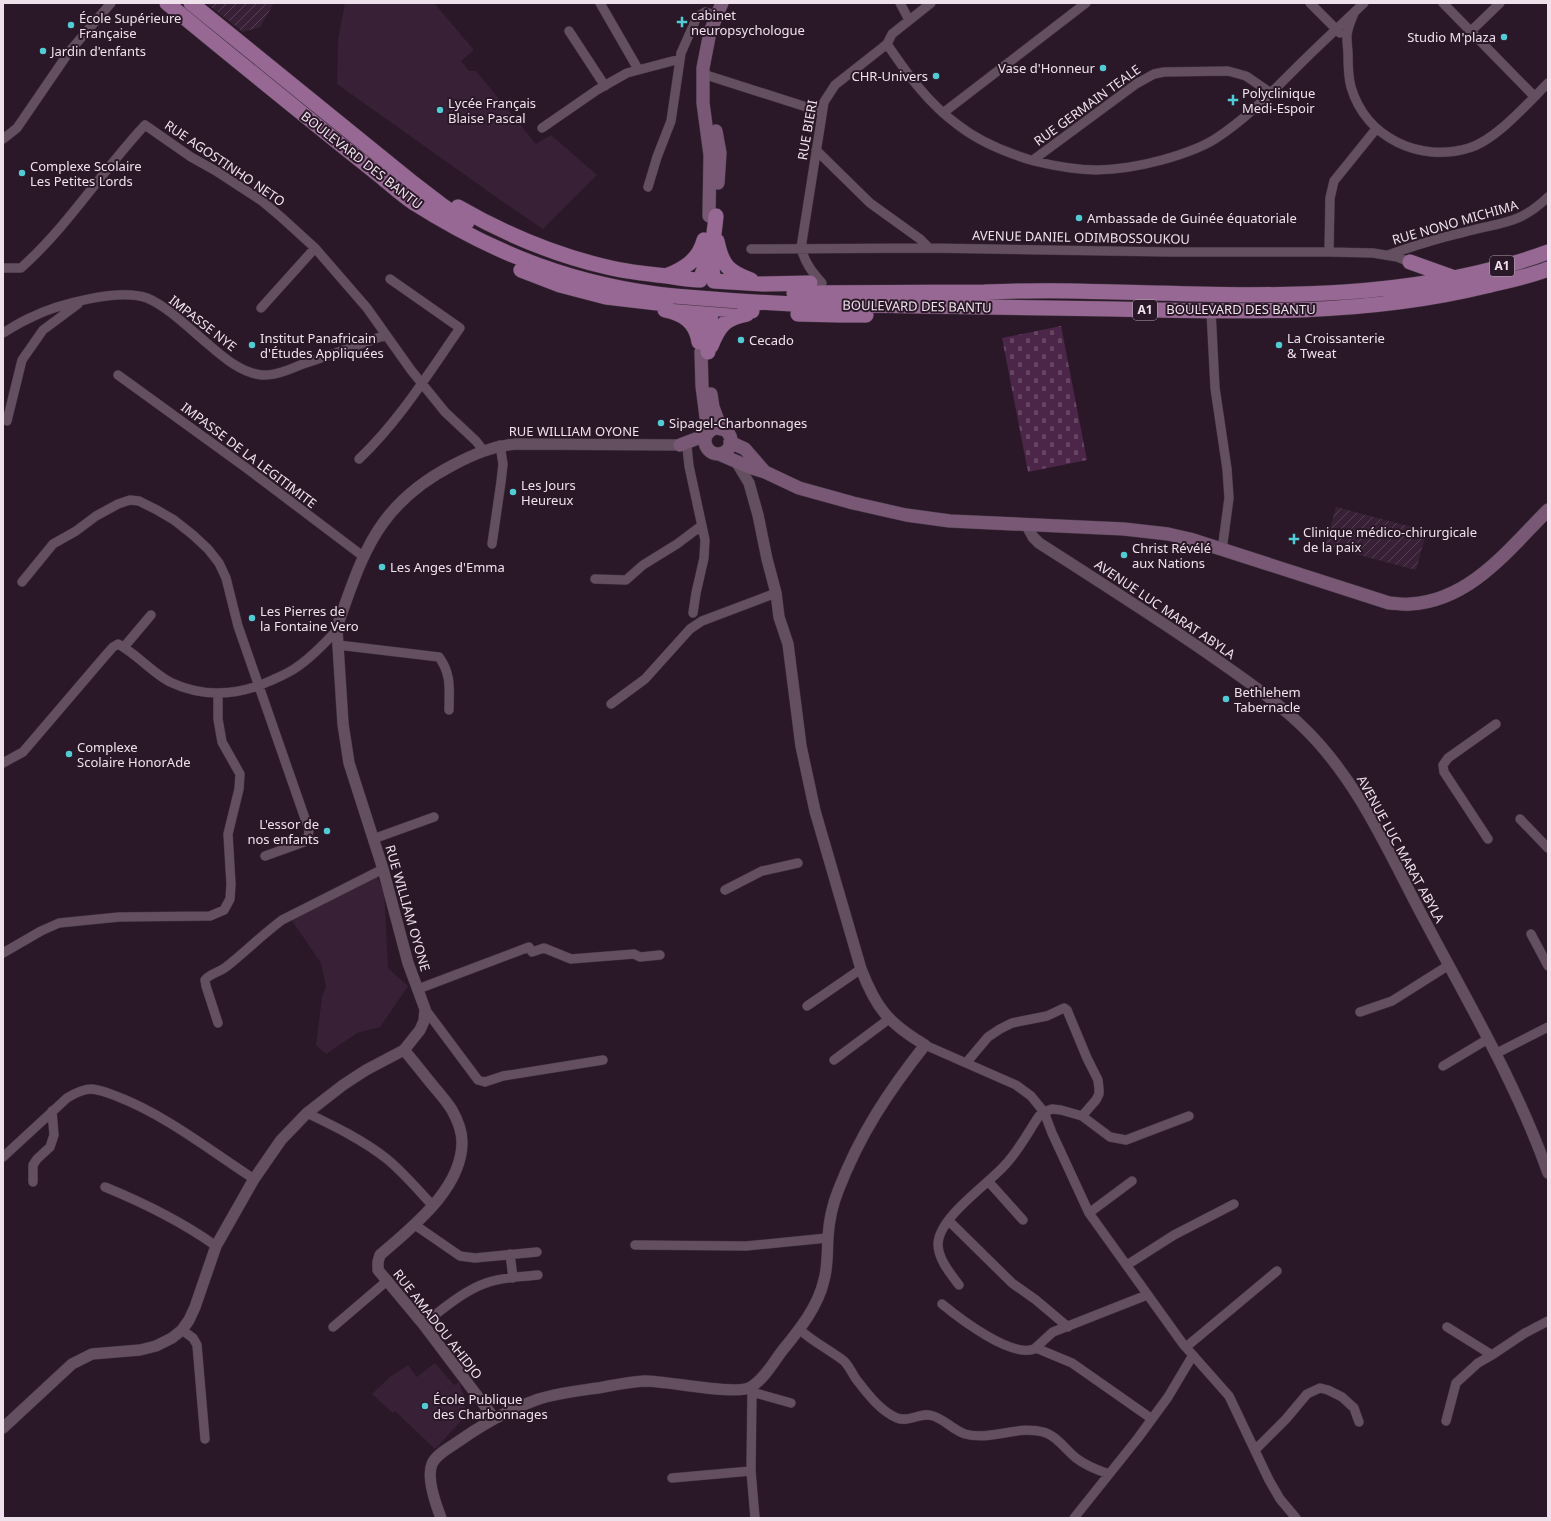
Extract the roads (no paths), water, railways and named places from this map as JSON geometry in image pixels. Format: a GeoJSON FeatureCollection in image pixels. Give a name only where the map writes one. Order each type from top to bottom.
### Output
{"type":"FeatureCollection","features":[{"type":"Feature","properties":{"kind":"highway","name":"BOULEVARD DES BANTU"},"geometry":{"type":"LineString","coordinates":[[157,3],[171,11],[173,8],[327,134],[414,202],[481,241],[532,264],[566,276],[596,284],[626,290],[671,287]]}},
{"type":"Feature","properties":{"kind":"highway","name":"BOULEVARD DES BANTU"},"geometry":{"type":"LineString","coordinates":[[191,3],[442,206],[470,224],[531,254],[552,262],[604,278],[636,284],[671,287]]}},
{"type":"Feature","properties":{"kind":"highway"},"geometry":{"type":"LineString","coordinates":[[414,202],[419,212],[458,239],[510,265],[560,285],[606,297],[631,301],[706,308],[840,316],[1045,312],[1071,308]]}},
{"type":"Feature","properties":{"kind":"highway"},"geometry":{"type":"LineString","coordinates":[[707,281],[720,288],[721,295],[718,303],[706,308],[694,302],[691,294],[693,286],[707,281],[713,276],[712,216]]}},
{"type":"Feature","properties":{"kind":"highway"},"geometry":{"type":"LineString","coordinates":[[712,216],[718,245],[724,262],[732,272],[738,276],[763,284]]}},
{"type":"Feature","properties":{"kind":"highway"},"geometry":{"type":"LineString","coordinates":[[671,287],[681,270],[698,254],[705,239],[712,216]]}},
{"type":"Feature","properties":{"kind":"highway","name":"BOULEVARD DES BANTU"},"geometry":{"type":"LineString","coordinates":[[738,297],[828,293],[1070,290],[1260,295],[1332,293],[1406,285],[1454,277],[1516,262],[1548,252]]}},
{"type":"Feature","properties":{"kind":"highway"},"geometry":{"type":"LineString","coordinates":[[1410,262],[1454,277]]}},
{"type":"Feature","properties":{"kind":"highway"},"geometry":{"type":"LineString","coordinates":[[1406,285],[1415,277],[1416,272],[1414,266],[1410,262]]}},
{"type":"Feature","properties":{"kind":"highway","name":"BOULEVARD DES BANTU"},"geometry":{"type":"LineString","coordinates":[[738,297],[801,304],[1211,311],[1307,310],[1397,302],[1469,290],[1548,269]]}},
{"type":"Feature","properties":{"kind":"highway"},"geometry":{"type":"LineString","coordinates":[[671,287],[707,281],[763,284],[822,283],[1045,286],[1070,290]]}},
{"type":"Feature","properties":{"kind":"highway"},"geometry":{"type":"LineString","coordinates":[[671,287],[738,297]]}},
{"type":"Feature","properties":{"kind":"highway"},"geometry":{"type":"LineString","coordinates":[[631,301],[638,305],[679,314],[686,318],[691,322],[705,352]]}},
{"type":"Feature","properties":{"kind":"highway"},"geometry":{"type":"LineString","coordinates":[[705,352],[709,326],[706,308]]}},
{"type":"Feature","properties":{"kind":"highway"},"geometry":{"type":"LineString","coordinates":[[705,352],[719,328],[729,319],[736,316],[766,312]]}},
{"type":"Feature","properties":{"kind":"main road"},"geometry":{"type":"LineString","coordinates":[[712,216],[720,153],[714,117],[710,103],[704,92],[703,74],[707,44],[719,9]]}},
{"type":"Feature","properties":{"kind":"main road"},"geometry":{"type":"LineString","coordinates":[[705,352],[702,386],[712,432],[705,443],[713,452]]}},
{"type":"Feature","properties":{"kind":"main road"},"geometry":{"type":"LineString","coordinates":[[684,446],[712,432],[728,434],[730,442],[726,451],[713,452]]}},
{"type":"Feature","properties":{"kind":"main road"},"geometry":{"type":"LineString","coordinates":[[730,442],[745,449],[765,472]]}},
{"type":"Feature","properties":{"kind":"main road"},"geometry":{"type":"LineString","coordinates":[[684,446],[713,452],[738,463],[765,472],[799,488],[871,508],[950,521],[1147,531],[1190,539],[1389,603],[1409,604],[1434,600],[1465,587],[1485,573],[1548,510]]}},
{"type":"Feature","properties":{"kind":"street"},"geometry":{"type":"LineString","coordinates":[[3,139],[11,134],[22,122],[65,58],[111,3]]}},
{"type":"Feature","properties":{"kind":"street"},"geometry":{"type":"LineString","coordinates":[[600,3],[638,69]]}},
{"type":"Feature","properties":{"kind":"street"},"geometry":{"type":"LineString","coordinates":[[900,3],[909,20]]}},
{"type":"Feature","properties":{"kind":"street","name":"RUE BIERI"},"geometry":{"type":"LineString","coordinates":[[802,248],[822,112],[827,96],[835,85],[887,44],[892,34],[931,3]]}},
{"type":"Feature","properties":{"kind":"street"},"geometry":{"type":"LineString","coordinates":[[943,113],[1086,3]]}},
{"type":"Feature","properties":{"kind":"street"},"geometry":{"type":"LineString","coordinates":[[1310,3],[1346,38]]}},
{"type":"Feature","properties":{"kind":"street"},"geometry":{"type":"LineString","coordinates":[[887,44],[916,85],[943,113],[959,126],[988,144],[1009,153],[1066,168],[1095,170],[1130,168],[1192,150],[1215,139],[1233,127],[1271,93],[1336,28],[1364,3]]}},
{"type":"Feature","properties":{"kind":"street"},"geometry":{"type":"LineString","coordinates":[[1443,3],[1534,96]]}},
{"type":"Feature","properties":{"kind":"street"},"geometry":{"type":"LineString","coordinates":[[1471,31],[1500,3]]}},
{"type":"Feature","properties":{"kind":"street"},"geometry":{"type":"LineString","coordinates":[[648,187],[657,157],[671,121],[680,59],[697,18],[705,12],[719,9]]}},
{"type":"Feature","properties":{"kind":"street"},"geometry":{"type":"LineString","coordinates":[[1355,12],[1346,38],[1348,72],[1351,86],[1360,109],[1376,129],[1395,142],[1412,149],[1436,152],[1462,150],[1478,145],[1489,139],[1548,83]]}},
{"type":"Feature","properties":{"kind":"street"},"geometry":{"type":"LineString","coordinates":[[569,30],[605,86]]}},
{"type":"Feature","properties":{"kind":"street"},"geometry":{"type":"LineString","coordinates":[[542,128],[620,76],[638,69],[680,59]]}},
{"type":"Feature","properties":{"kind":"street","name":"RUE GERMAIN TEALE"},"geometry":{"type":"LineString","coordinates":[[1033,160],[1136,84],[1154,74],[1174,71],[1228,71],[1246,76],[1271,93]]}},
{"type":"Feature","properties":{"kind":"street"},"geometry":{"type":"LineString","coordinates":[[703,74],[822,112]]}},
{"type":"Feature","properties":{"kind":"street","name":"RUE AGOSTINHO NETO"},"geometry":{"type":"LineString","coordinates":[[3,268],[21,268],[29,261],[68,218],[145,125],[191,157],[216,171],[262,201],[315,248],[367,308],[386,336],[445,412],[476,441],[482,450]]}},
{"type":"Feature","properties":{"kind":"street"},"geometry":{"type":"LineString","coordinates":[[1329,252],[1330,198],[1334,181],[1376,129]]}},
{"type":"Feature","properties":{"kind":"street"},"geometry":{"type":"LineString","coordinates":[[816,150],[870,203],[920,239],[929,248]]}},
{"type":"Feature","properties":{"kind":"street","name":"RUE NONO MICHIMA"},"geometry":{"type":"LineString","coordinates":[[1386,255],[1465,232],[1513,221],[1546,203]]}},
{"type":"Feature","properties":{"kind":"street"},"geometry":{"type":"LineString","coordinates":[[261,308],[315,248]]}},
{"type":"Feature","properties":{"kind":"street"},"geometry":{"type":"LineString","coordinates":[[802,248],[805,261],[822,283]]}},
{"type":"Feature","properties":{"kind":"street","name":"AVENUE DANIEL ODIMBOSSOUKOU"},"geometry":{"type":"LineString","coordinates":[[751,249],[929,248],[1169,252],[1329,252],[1373,253],[1410,262]]}},
{"type":"Feature","properties":{"kind":"street"},"geometry":{"type":"LineString","coordinates":[[359,459],[384,434],[460,328],[390,279]]}},
{"type":"Feature","properties":{"kind":"street","name":"IMPASSE NYE"},"geometry":{"type":"LineString","coordinates":[[3,333],[33,316],[84,300],[119,295],[135,295],[148,298],[184,323],[224,358],[245,370],[263,375],[285,371],[386,336]]}},
{"type":"Feature","properties":{"kind":"street"},"geometry":{"type":"LineString","coordinates":[[7,421],[22,360],[43,330],[84,300]]}},
{"type":"Feature","properties":{"kind":"street"},"geometry":{"type":"LineString","coordinates":[[1211,311],[1215,388],[1227,469],[1229,498],[1222,550]]}},
{"type":"Feature","properties":{"kind":"street","name":"IMPASSE DE LA LEGITIMITE"},"geometry":{"type":"LineString","coordinates":[[118,374],[364,557]]}},
{"type":"Feature","properties":{"kind":"street","name":"RUE WILLIAM OYONE"},"geometry":{"type":"LineString","coordinates":[[425,1009],[404,949],[383,869],[348,756],[343,724],[337,630],[339,620],[364,557],[383,522],[411,493],[439,473],[482,450],[500,445],[523,444],[684,446]]}},
{"type":"Feature","properties":{"kind":"street"},"geometry":{"type":"LineString","coordinates":[[492,544],[503,464],[500,445]]}},
{"type":"Feature","properties":{"kind":"street"},"geometry":{"type":"LineString","coordinates":[[684,446],[705,540],[704,558],[693,613]]}},
{"type":"Feature","properties":{"kind":"street"},"geometry":{"type":"LineString","coordinates":[[738,463],[749,483],[758,515],[766,559],[788,644],[801,746],[815,811],[861,969],[877,1004],[889,1019],[925,1045],[1016,1084],[1031,1096],[1044,1112],[1052,1133],[1089,1212],[1147,1296],[1186,1347],[1229,1396],[1269,1480],[1280,1499],[1296,1518]]}},
{"type":"Feature","properties":{"kind":"street"},"geometry":{"type":"LineString","coordinates":[[22,582],[53,544],[118,504],[130,500],[140,501],[174,520],[208,549],[219,564],[226,578],[238,626],[309,830],[308,838],[304,842],[265,856]]}},
{"type":"Feature","properties":{"kind":"street","name":"AVENUE LUC MARAT ABYLA"},"geometry":{"type":"LineString","coordinates":[[1026,524],[1033,537],[1039,543],[1178,633],[1272,700],[1303,727],[1321,746],[1346,777],[1369,814],[1467,997],[1530,1125],[1548,1173]]}},
{"type":"Feature","properties":{"kind":"street"},"geometry":{"type":"LineString","coordinates":[[595,579],[626,580],[643,565],[677,544],[701,526]]}},
{"type":"Feature","properties":{"kind":"street"},"geometry":{"type":"LineString","coordinates":[[612,704],[645,679],[690,629],[702,620],[776,593]]}},
{"type":"Feature","properties":{"kind":"street"},"geometry":{"type":"LineString","coordinates":[[124,647],[151,615]]}},
{"type":"Feature","properties":{"kind":"street"},"geometry":{"type":"LineString","coordinates":[[3,763],[23,752],[113,647],[118,644],[170,681],[200,692],[218,694],[241,692],[258,686],[296,668],[313,655],[337,630]]}},
{"type":"Feature","properties":{"kind":"street"},"geometry":{"type":"LineString","coordinates":[[338,644],[439,657],[444,664],[450,679],[449,710]]}},
{"type":"Feature","properties":{"kind":"street"},"geometry":{"type":"LineString","coordinates":[[3,953],[50,926],[59,923],[119,916],[210,916],[224,910],[230,899],[231,884],[228,834],[239,789],[240,774],[222,742],[218,719],[218,694]]}},
{"type":"Feature","properties":{"kind":"street"},"geometry":{"type":"LineString","coordinates":[[1488,839],[1444,772],[1443,765],[1448,758],[1496,724]]}},
{"type":"Feature","properties":{"kind":"street"},"geometry":{"type":"LineString","coordinates":[[373,839],[434,817]]}},
{"type":"Feature","properties":{"kind":"street"},"geometry":{"type":"LineString","coordinates":[[1520,819],[1548,848]]}},
{"type":"Feature","properties":{"kind":"street"},"geometry":{"type":"LineString","coordinates":[[724,890],[762,871],[798,863]]}},
{"type":"Feature","properties":{"kind":"street"},"geometry":{"type":"LineString","coordinates":[[218,1023],[206,986],[205,980],[207,978],[228,966],[267,931],[282,920],[383,869]]}},
{"type":"Feature","properties":{"kind":"street"},"geometry":{"type":"LineString","coordinates":[[1531,934],[1548,966]]}},
{"type":"Feature","properties":{"kind":"street"},"geometry":{"type":"LineString","coordinates":[[418,989],[529,947],[532,952],[544,948],[571,960],[634,954],[640,957],[660,955]]}},
{"type":"Feature","properties":{"kind":"street"},"geometry":{"type":"LineString","coordinates":[[1360,1012],[1392,1001],[1449,965]]}},
{"type":"Feature","properties":{"kind":"street"},"geometry":{"type":"LineString","coordinates":[[807,1006],[861,969]]}},
{"type":"Feature","properties":{"kind":"street"},"geometry":{"type":"LineString","coordinates":[[966,1063],[988,1037],[1000,1029],[1012,1023],[1047,1016],[1064,1008],[1067,1010],[1098,1080],[1100,1089],[1096,1100],[1082,1116]]}},
{"type":"Feature","properties":{"kind":"street"},"geometry":{"type":"LineString","coordinates":[[3,1428],[72,1364],[81,1358],[92,1354],[140,1350],[156,1346],[172,1338],[182,1330],[192,1313],[216,1246],[254,1179],[281,1140],[307,1113],[353,1078],[404,1050],[420,1030],[424,1021],[425,1009]]}},
{"type":"Feature","properties":{"kind":"street"},"geometry":{"type":"LineString","coordinates":[[425,1009],[478,1080],[486,1082],[503,1076],[603,1060]]}},
{"type":"Feature","properties":{"kind":"street"},"geometry":{"type":"LineString","coordinates":[[834,1060],[889,1019]]}},
{"type":"Feature","properties":{"kind":"street"},"geometry":{"type":"LineString","coordinates":[[1496,1054],[1548,1027]]}},
{"type":"Feature","properties":{"kind":"street"},"geometry":{"type":"LineString","coordinates":[[1444,1066],[1488,1039]]}},
{"type":"Feature","properties":{"kind":"street"},"geometry":{"type":"LineString","coordinates":[[755,1518],[751,1471],[751,1390],[760,1381],[799,1329],[821,1293],[827,1261],[832,1207],[861,1140],[884,1100],[925,1045]]}},
{"type":"Feature","properties":{"kind":"street","name":"RUE AMADOU AHIDJO"},"geometry":{"type":"LineString","coordinates":[[404,1050],[451,1109],[462,1142],[460,1157],[449,1185],[433,1206],[415,1225],[380,1255],[378,1270],[388,1280],[423,1324],[494,1418]]}},
{"type":"Feature","properties":{"kind":"street"},"geometry":{"type":"LineString","coordinates":[[3,1157],[52,1111],[76,1092],[93,1089],[126,1100],[151,1113],[254,1179]]}},
{"type":"Feature","properties":{"kind":"street"},"geometry":{"type":"LineString","coordinates":[[959,1285],[942,1260],[938,1245],[940,1236],[949,1221],[968,1200],[1010,1160],[1039,1116],[1044,1112],[1057,1109],[1082,1116],[1110,1137],[1126,1140],[1188,1116]]}},
{"type":"Feature","properties":{"kind":"street"},"geometry":{"type":"LineString","coordinates":[[33,1182],[33,1165],[37,1159],[50,1147],[54,1135],[52,1111]]}},
{"type":"Feature","properties":{"kind":"street"},"geometry":{"type":"LineString","coordinates":[[307,1113],[345,1133],[387,1159],[402,1172],[433,1206]]}},
{"type":"Feature","properties":{"kind":"street"},"geometry":{"type":"LineString","coordinates":[[988,1181],[1023,1220]]}},
{"type":"Feature","properties":{"kind":"street"},"geometry":{"type":"LineString","coordinates":[[1089,1212],[1132,1181]]}},
{"type":"Feature","properties":{"kind":"street"},"geometry":{"type":"LineString","coordinates":[[105,1187],[155,1209],[193,1229],[216,1246]]}},
{"type":"Feature","properties":{"kind":"street"},"geometry":{"type":"LineString","coordinates":[[1127,1265],[1174,1235],[1234,1204]]}},
{"type":"Feature","properties":{"kind":"street"},"geometry":{"type":"LineString","coordinates":[[949,1221],[1012,1283],[1036,1300],[1068,1327]]}},
{"type":"Feature","properties":{"kind":"street"},"geometry":{"type":"LineString","coordinates":[[415,1225],[460,1256],[475,1258],[537,1252]]}},
{"type":"Feature","properties":{"kind":"street"},"geometry":{"type":"LineString","coordinates":[[635,1245],[746,1246],[828,1238]]}},
{"type":"Feature","properties":{"kind":"street"},"geometry":{"type":"LineString","coordinates":[[510,1254],[513,1278]]}},
{"type":"Feature","properties":{"kind":"street"},"geometry":{"type":"LineString","coordinates":[[1186,1347],[1277,1271]]}},
{"type":"Feature","properties":{"kind":"street"},"geometry":{"type":"LineString","coordinates":[[423,1324],[472,1290],[485,1283],[538,1275]]}},
{"type":"Feature","properties":{"kind":"street"},"geometry":{"type":"LineString","coordinates":[[333,1328],[388,1280]]}},
{"type":"Feature","properties":{"kind":"street"},"geometry":{"type":"LineString","coordinates":[[1036,1348],[1053,1332],[1147,1296]]}},
{"type":"Feature","properties":{"kind":"street"},"geometry":{"type":"LineString","coordinates":[[942,1304],[962,1321],[1001,1343],[1015,1348],[1036,1348],[1072,1363],[1152,1419]]}},
{"type":"Feature","properties":{"kind":"street"},"geometry":{"type":"LineString","coordinates":[[1446,1420],[1456,1383],[1478,1363],[1525,1333],[1548,1321]]}},
{"type":"Feature","properties":{"kind":"street"},"geometry":{"type":"LineString","coordinates":[[1447,1327],[1492,1355]]}},
{"type":"Feature","properties":{"kind":"street"},"geometry":{"type":"LineString","coordinates":[[799,1329],[810,1339],[845,1362],[872,1399],[884,1411],[898,1418],[910,1419],[921,1415],[933,1415],[964,1434],[984,1436],[1034,1430],[1045,1432],[1062,1444],[1076,1458],[1090,1467],[1109,1474]]}},
{"type":"Feature","properties":{"kind":"street"},"geometry":{"type":"LineString","coordinates":[[182,1330],[193,1338],[197,1345],[205,1439]]}},
{"type":"Feature","properties":{"kind":"street"},"geometry":{"type":"LineString","coordinates":[[1074,1518],[1152,1419],[1168,1397],[1193,1355]]}},
{"type":"Feature","properties":{"kind":"street"},"geometry":{"type":"LineString","coordinates":[[441,1518],[432,1487],[432,1464],[440,1455],[494,1418],[537,1400],[564,1393],[631,1382],[664,1382],[737,1391],[751,1390],[791,1403]]}},
{"type":"Feature","properties":{"kind":"street"},"geometry":{"type":"LineString","coordinates":[[1255,1450],[1286,1419],[1307,1394],[1320,1388],[1342,1397],[1354,1408],[1359,1422]]}},
{"type":"Feature","properties":{"kind":"street"},"geometry":{"type":"LineString","coordinates":[[672,1478],[751,1471]]}},
{"type":"Feature","properties":{"kind":"place","name":"cabinet neuropsychologue"},"geometry":{"type":"Point","coordinates":[682,22]}},
{"type":"Feature","properties":{"kind":"place","name":"École Supérieure Française"},"geometry":{"type":"Point","coordinates":[71,25]}},
{"type":"Feature","properties":{"kind":"place","name":"Studio M'plaza"},"geometry":{"type":"Point","coordinates":[1504,37]}},
{"type":"Feature","properties":{"kind":"place","name":"Jardin d'enfants"},"geometry":{"type":"Point","coordinates":[43,51]}},
{"type":"Feature","properties":{"kind":"place","name":"Vase d'Honneur"},"geometry":{"type":"Point","coordinates":[1103,68]}},
{"type":"Feature","properties":{"kind":"place","name":"CHR-Univers"},"geometry":{"type":"Point","coordinates":[936,76]}},
{"type":"Feature","properties":{"kind":"place","name":"Polyclinique Medi-Espoir"},"geometry":{"type":"Point","coordinates":[1233,100]}},
{"type":"Feature","properties":{"kind":"place","name":"Lycée Français Blaise Pascal"},"geometry":{"type":"Point","coordinates":[440,110]}},
{"type":"Feature","properties":{"kind":"place","name":"Complexe Scolaire Les Petites Lords"},"geometry":{"type":"Point","coordinates":[22,173]}},
{"type":"Feature","properties":{"kind":"place","name":"Ambassade de Guinée équatoriale"},"geometry":{"type":"Point","coordinates":[1079,218]}},
{"type":"Feature","properties":{"kind":"place","name":"Cecado"},"geometry":{"type":"Point","coordinates":[741,340]}},
{"type":"Feature","properties":{"kind":"place","name":"Institut Panafricain d'Études Appliquées"},"geometry":{"type":"Point","coordinates":[252,345]}},
{"type":"Feature","properties":{"kind":"place","name":"La Croissanterie & Tweat"},"geometry":{"type":"Point","coordinates":[1279,345]}},
{"type":"Feature","properties":{"kind":"place","name":"Sipagel-Charbonnages"},"geometry":{"type":"Point","coordinates":[661,423]}},
{"type":"Feature","properties":{"kind":"place","name":"Les Jours Heureux"},"geometry":{"type":"Point","coordinates":[513,492]}},
{"type":"Feature","properties":{"kind":"place","name":"Clinique médico-chirurgicale de la paix"},"geometry":{"type":"Point","coordinates":[1294,539]}},
{"type":"Feature","properties":{"kind":"place","name":"Christ Révélé aux Nations"},"geometry":{"type":"Point","coordinates":[1124,555]}},
{"type":"Feature","properties":{"kind":"place","name":"Les Anges d'Emma"},"geometry":{"type":"Point","coordinates":[382,567]}},
{"type":"Feature","properties":{"kind":"place","name":"Les Pierres de la Fontaine Vero"},"geometry":{"type":"Point","coordinates":[252,618]}},
{"type":"Feature","properties":{"kind":"place","name":"Bethlehem Tabernacle"},"geometry":{"type":"Point","coordinates":[1226,699]}},
{"type":"Feature","properties":{"kind":"place","name":"Complexe Scolaire HonorAde"},"geometry":{"type":"Point","coordinates":[69,754]}},
{"type":"Feature","properties":{"kind":"place","name":"L'essor de nos enfants"},"geometry":{"type":"Point","coordinates":[327,831]}},
{"type":"Feature","properties":{"kind":"place","name":"École Publique des Charbonnages"},"geometry":{"type":"Point","coordinates":[425,1406]}}]}
